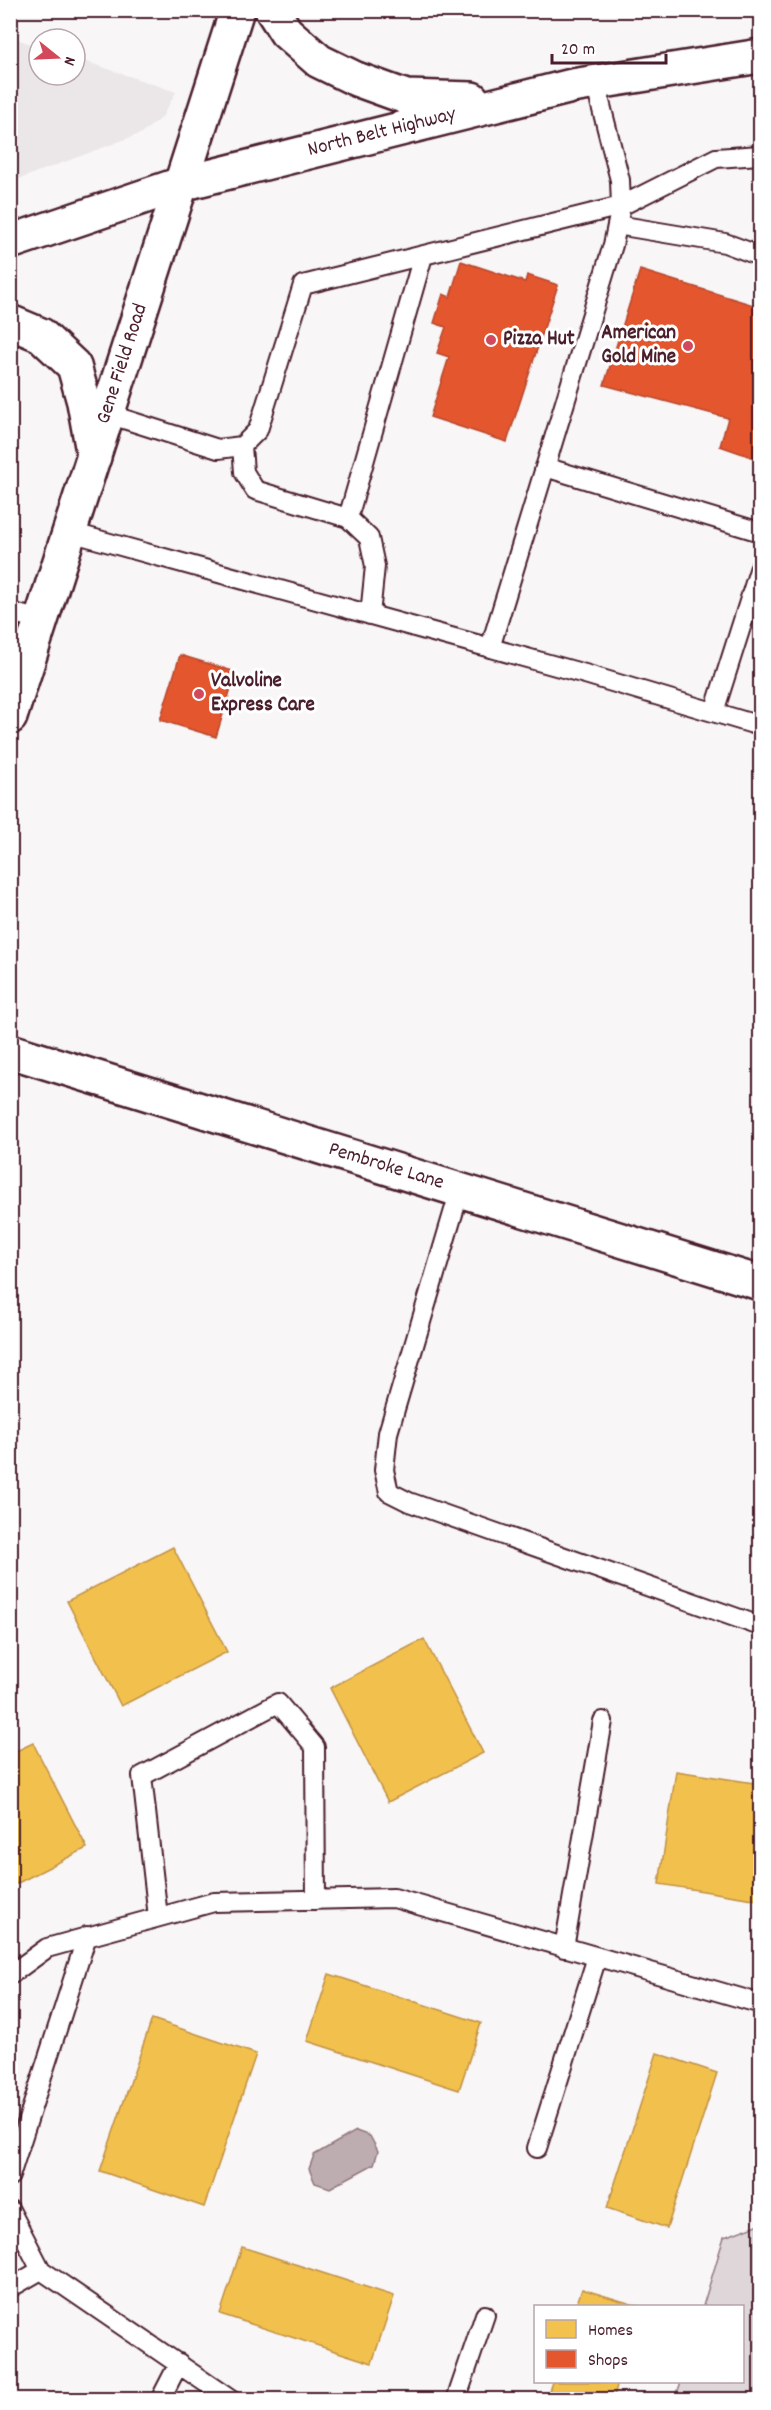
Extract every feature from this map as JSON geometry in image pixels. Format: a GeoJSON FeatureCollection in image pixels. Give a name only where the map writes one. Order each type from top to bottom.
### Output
{"type":"FeatureCollection","features":[{"type":"Feature","properties":{"kind":"street","name":"Gene Field Road"},"geometry":{"type":"LineString","coordinates":[[10,717],[237,10]]}},
{"type":"Feature","properties":{"kind":"street"},"geometry":{"type":"LineString","coordinates":[[272,10],[286,32],[319,61],[356,79],[405,97],[510,101]]}},
{"type":"Feature","properties":{"kind":"street","name":"North Belt Highway"},"geometry":{"type":"LineString","coordinates":[[10,242],[181,184],[510,101],[572,86],[760,56]]}},
{"type":"Feature","properties":{"kind":"street"},"geometry":{"type":"LineString","coordinates":[[10,322],[41,335],[74,366],[84,402],[94,457]]}},
{"type":"Feature","properties":{"kind":"street","name":"Pembroke Lane"},"geometry":{"type":"LineString","coordinates":[[10,1051],[760,1283]]}},
{"type":"Feature","properties":{"kind":"lane"},"geometry":{"type":"LineString","coordinates":[[490,648],[613,245],[621,206],[620,180],[596,82]]}},
{"type":"Feature","properties":{"kind":"lane"},"geometry":{"type":"LineString","coordinates":[[108,414],[218,449],[242,446],[258,430],[303,285],[621,206],[716,158],[760,155]]}},
{"type":"Feature","properties":{"kind":"lane"},"geometry":{"type":"LineString","coordinates":[[616,225],[725,243],[760,256]]}},
{"type":"Feature","properties":{"kind":"lane"},"geometry":{"type":"LineString","coordinates":[[348,518],[423,256]]}},
{"type":"Feature","properties":{"kind":"lane"},"geometry":{"type":"LineString","coordinates":[[242,446],[243,472],[255,490],[348,518],[369,537],[375,566],[370,615]]}},
{"type":"Feature","properties":{"kind":"lane"},"geometry":{"type":"LineString","coordinates":[[545,466],[760,532]]}},
{"type":"Feature","properties":{"kind":"lane"},"geometry":{"type":"LineString","coordinates":[[70,532],[490,648],[760,726]]}},
{"type":"Feature","properties":{"kind":"lane"},"geometry":{"type":"LineString","coordinates":[[714,712],[760,567]]}},
{"type":"Feature","properties":{"kind":"lane"},"geometry":{"type":"LineString","coordinates":[[10,612],[42,620]]}},
{"type":"Feature","properties":{"kind":"lane"},"geometry":{"type":"LineString","coordinates":[[460,1190],[388,1433],[384,1470],[389,1492],[409,1502],[760,1626]]}},
{"type":"Feature","properties":{"kind":"lane"},"geometry":{"type":"LineString","coordinates":[[158,1917],[142,1776],[278,1703],[315,1746],[316,1900]]}},
{"type":"Feature","properties":{"kind":"lane"},"geometry":{"type":"LineString","coordinates":[[564,1948],[603,1721]]}},
{"type":"Feature","properties":{"kind":"lane"},"geometry":{"type":"LineString","coordinates":[[10,1975],[47,1948],[214,1902],[394,1898],[758,2003]]}},
{"type":"Feature","properties":{"kind":"lane"},"geometry":{"type":"LineString","coordinates":[[10,2176],[87,1936]]}},
{"type":"Feature","properties":{"kind":"lane"},"geometry":{"type":"LineString","coordinates":[[537,2148],[597,1957]]}},
{"type":"Feature","properties":{"kind":"lane"},"geometry":{"type":"LineString","coordinates":[[10,2210],[40,2270],[231,2400]]}},
{"type":"Feature","properties":{"kind":"lane"},"geometry":{"type":"LineString","coordinates":[[10,2288],[40,2270]]}},
{"type":"Feature","properties":{"kind":"lane"},"geometry":{"type":"LineString","coordinates":[[456,2400],[485,2315]]}},
{"type":"Feature","properties":{"kind":"lane"},"geometry":{"type":"LineString","coordinates":[[160,2400],[178,2363]]}},
{"type":"Feature","properties":{"kind":"shaded area"},"geometry":{"type":"Polygon","coordinates":[[[11,37],[27,43],[27,87],[87,87],[87,62],[176,92],[162,117],[142,133],[11,182],[11,37]]]}},
{"type":"Feature","properties":{"kind":"shaded area"},"geometry":{"type":"Polygon","coordinates":[[[356,2131],[370,2136],[378,2151],[374,2164],[330,2188],[315,2183],[309,2169],[314,2155],[356,2131]]]}},
{"type":"Feature","properties":{"kind":"shaded area"},"geometry":{"type":"Polygon","coordinates":[[[760,2224],[760,2399],[675,2399],[681,2383],[744,2383],[744,2305],[703,2305],[724,2237],[760,2224]]]}},
{"type":"Feature","properties":{"kind":"building: Homes"},"geometry":{"type":"Polygon","coordinates":[[[173,1547],[227,1652],[121,1706],[67,1601],[173,1547]]]}},
{"type":"Feature","properties":{"kind":"building: Homes"},"geometry":{"type":"Polygon","coordinates":[[[424,1639],[483,1753],[388,1802],[330,1688],[424,1639]]]}},
{"type":"Feature","properties":{"kind":"building: Homes"},"geometry":{"type":"Polygon","coordinates":[[[33,1743],[87,1848],[10,1887],[10,1754],[33,1743]]]}},
{"type":"Feature","properties":{"kind":"building: Homes"},"geometry":{"type":"Polygon","coordinates":[[[676,1771],[760,1784],[760,1900],[659,1884],[676,1771]]]}},
{"type":"Feature","properties":{"kind":"building: Homes"},"geometry":{"type":"Polygon","coordinates":[[[329,1974],[481,2023],[459,2090],[307,2041],[329,1974]]]}},
{"type":"Feature","properties":{"kind":"building: Homes"},"geometry":{"type":"Polygon","coordinates":[[[152,2019],[256,2054],[204,2207],[100,2171],[152,2019]]]}},
{"type":"Feature","properties":{"kind":"building: Homes"},"geometry":{"type":"Polygon","coordinates":[[[657,2053],[717,2073],[667,2228],[607,2208],[657,2053]]]}},
{"type":"Feature","properties":{"kind":"building: Homes"},"geometry":{"type":"Polygon","coordinates":[[[242,2247],[394,2296],[372,2363],[220,2314],[242,2247]]]}},
{"type":"Feature","properties":{"kind":"building: Homes"},"geometry":{"type":"Polygon","coordinates":[[[582,2289],[635,2305],[576,2305],[582,2289]]]}},
{"type":"Feature","properties":{"kind":"building: Homes"},"geometry":{"type":"Polygon","coordinates":[[[552,2383],[618,2383],[613,2400],[546,2400],[552,2383]]]}},
{"type":"Feature","properties":{"kind":"building: Shops","name":"Pizza Hut"},"geometry":{"type":"Polygon","coordinates":[[[461,261],[525,282],[527,275],[558,285],[507,442],[430,417],[449,357],[437,353],[446,327],[434,323],[443,294],[450,297],[461,261]]]}},
{"type":"Feature","properties":{"kind":"building: Shops","name":"American Gold Mine"},"geometry":{"type":"Polygon","coordinates":[[[640,270],[760,307],[760,460],[720,446],[728,418],[604,385],[640,270]]]}},
{"type":"Feature","properties":{"kind":"building: Shops","name":"Valvoline Express Care"},"geometry":{"type":"Polygon","coordinates":[[[180,655],[236,672],[216,737],[160,720],[180,655]]]}},
{"type":"Feature","properties":{"kind":"place","name":"Pizza Hut"},"geometry":{"type":"Point","coordinates":[491,340]}},
{"type":"Feature","properties":{"kind":"place","name":"American Gold Mine"},"geometry":{"type":"Point","coordinates":[688,346]}},
{"type":"Feature","properties":{"kind":"place","name":"Valvoline Express Care"},"geometry":{"type":"Point","coordinates":[199,694]}}]}
